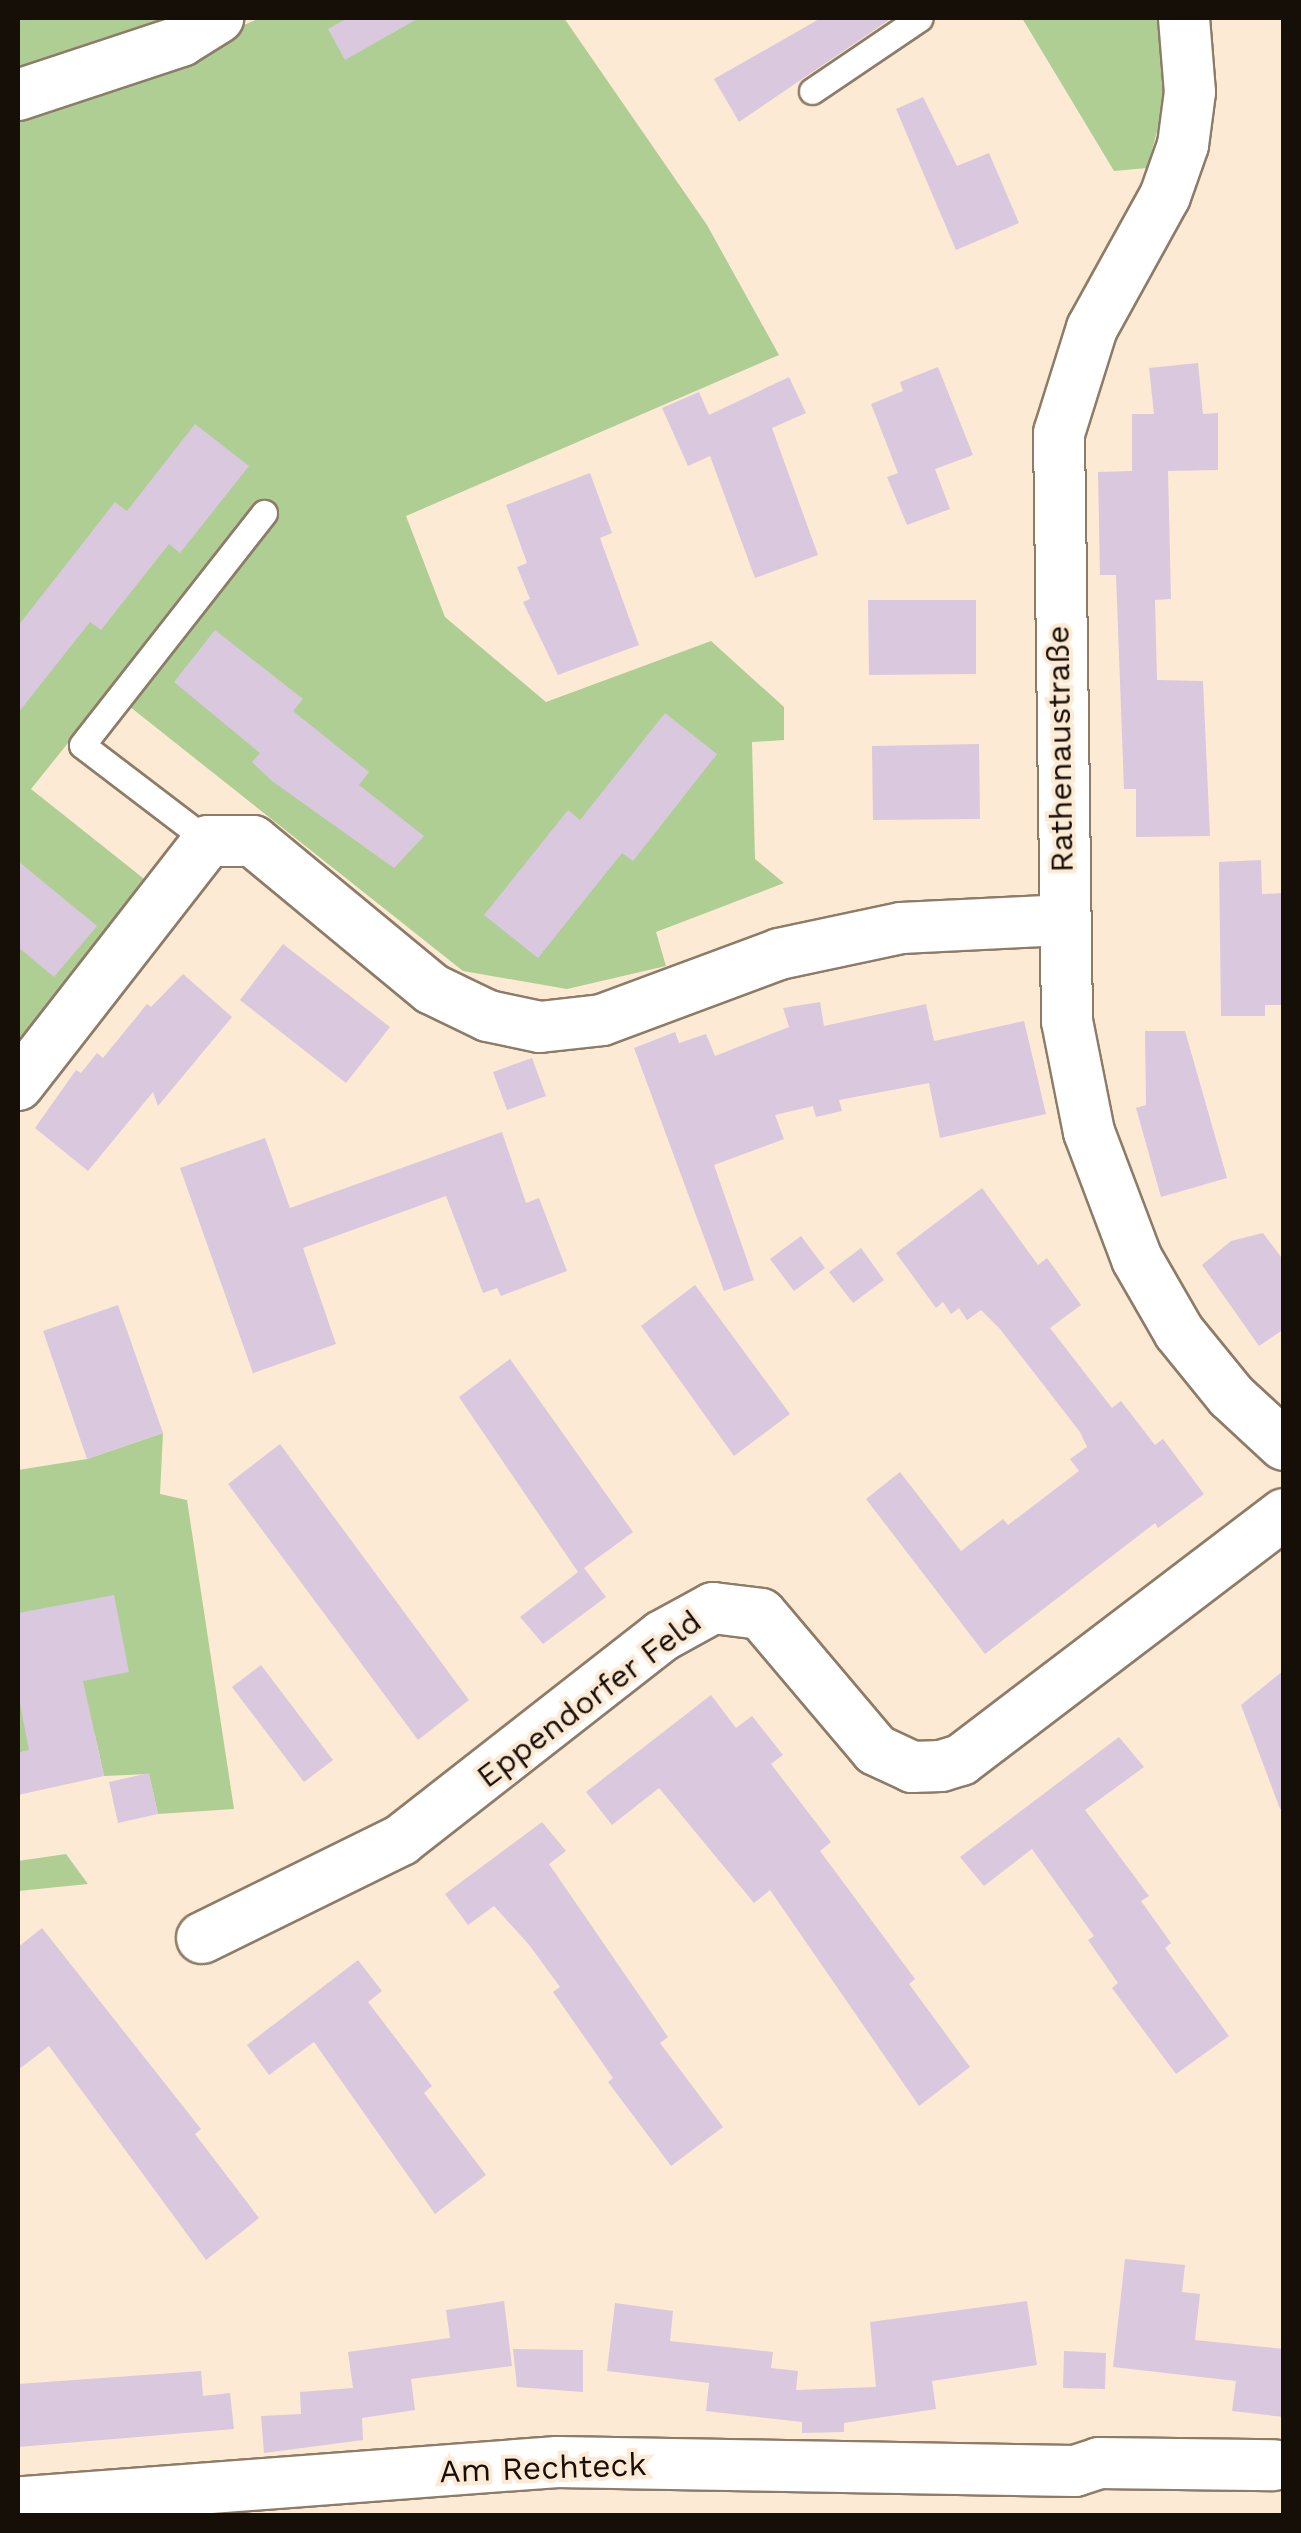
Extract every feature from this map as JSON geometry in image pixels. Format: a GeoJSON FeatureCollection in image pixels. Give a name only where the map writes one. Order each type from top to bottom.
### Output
{"type":"FeatureCollection","features":[{"type":"Feature","properties":{"kind":"street"},"geometry":{"type":"LineString","coordinates":[[18,95],[181,41],[218,18]]}},
{"type":"Feature","properties":{"kind":"street","name":"Rathenaustraße"},"geometry":{"type":"LineString","coordinates":[[1184,18],[1190,92],[1182,144],[1165,196],[1092,328],[1059,433],[1062,920],[1067,1021],[1089,1132],[1137,1259],[1179,1332],[1231,1396],[1284,1445]]}},
{"type":"Feature","properties":{"kind":"street"},"geometry":{"type":"LineString","coordinates":[[18,1085],[208,842],[253,841],[432,990],[488,1016],[540,1027],[602,1020],[779,954],[901,928],[1062,920]]}},
{"type":"Feature","properties":{"kind":"street","name":"Eppendorfer Feld"},"geometry":{"type":"LineString","coordinates":[[202,1938],[401,1840],[662,1636],[713,1608],[760,1614],[876,1750],[912,1767],[941,1766],[961,1760],[1284,1514]]}},
{"type":"Feature","properties":{"kind":"street","name":"Am Rechteck"},"geometry":{"type":"LineString","coordinates":[[25,2516],[25,2502],[557,2462],[1075,2493],[1099,2462],[1274,2465]]}},
{"type":"Feature","properties":{"kind":"lane"},"geometry":{"type":"LineString","coordinates":[[812,92],[920,18]]}},
{"type":"Feature","properties":{"kind":"lane"},"geometry":{"type":"LineString","coordinates":[[208,842],[82,745],[264,513]]}},
{"type":"Feature","properties":{"kind":"green space"},"geometry":{"type":"Polygon","coordinates":[[[18,18],[181,18],[18,70],[18,18]]]}},
{"type":"Feature","properties":{"kind":"green space"},"geometry":{"type":"Polygon","coordinates":[[[260,18],[564,18],[707,225],[779,355],[406,516],[445,617],[546,702],[711,641],[784,707],[784,740],[752,742],[755,859],[784,883],[656,932],[666,966],[567,989],[463,971],[110,691],[31,789],[148,882],[18,1049],[18,115],[92,91],[260,18]]]}},
{"type":"Feature","properties":{"kind":"green space"},"geometry":{"type":"Polygon","coordinates":[[[1022,18],[1170,18],[1170,84],[1147,168],[1114,171],[1022,18]]]}},
{"type":"Feature","properties":{"kind":"green space"},"geometry":{"type":"Polygon","coordinates":[[[163,1433],[160,1494],[187,1500],[234,1809],[158,1814],[149,1774],[104,1776],[95,1735],[18,1753],[18,1470],[87,1459],[163,1433]]]}},
{"type":"Feature","properties":{"kind":"green space"},"geometry":{"type":"Polygon","coordinates":[[[66,1854],[88,1884],[18,1891],[18,1861],[66,1854]]]}},
{"type":"Feature","properties":{"kind":"building"},"geometry":{"type":"Polygon","coordinates":[[[348,18],[419,18],[345,60],[328,29],[348,18]]]}},
{"type":"Feature","properties":{"kind":"building"},"geometry":{"type":"Polygon","coordinates":[[[821,18],[892,18],[739,122],[714,79],[821,18]]]}},
{"type":"Feature","properties":{"kind":"building"},"geometry":{"type":"Polygon","coordinates":[[[923,97],[957,166],[989,153],[1019,223],[956,250],[896,109],[923,97]]]}},
{"type":"Feature","properties":{"kind":"building"},"geometry":{"type":"Polygon","coordinates":[[[1198,363],[1203,414],[1218,413],[1218,470],[1168,471],[1171,599],[1155,600],[1157,680],[1203,681],[1210,836],[1136,837],[1136,789],[1124,789],[1116,575],[1100,575],[1098,472],[1132,471],[1132,414],[1154,414],[1149,368],[1198,363]]]}},
{"type":"Feature","properties":{"kind":"building"},"geometry":{"type":"Polygon","coordinates":[[[938,367],[973,455],[935,469],[950,509],[907,525],[887,477],[898,473],[871,404],[903,391],[900,382],[938,367]]]}},
{"type":"Feature","properties":{"kind":"building"},"geometry":{"type":"Polygon","coordinates":[[[789,377],[806,413],[772,428],[818,555],[755,578],[710,456],[688,466],[662,408],[699,392],[709,415],[789,377]]]}},
{"type":"Feature","properties":{"kind":"building"},"geometry":{"type":"Polygon","coordinates":[[[195,424],[249,466],[180,553],[169,544],[101,630],[90,622],[18,713],[18,626],[115,502],[127,511],[195,424]]]}},
{"type":"Feature","properties":{"kind":"building"},"geometry":{"type":"Polygon","coordinates":[[[590,473],[612,533],[600,538],[639,645],[558,675],[523,602],[530,599],[517,567],[527,563],[506,505],[590,473]]]}},
{"type":"Feature","properties":{"kind":"building"},"geometry":{"type":"Polygon","coordinates":[[[868,600],[976,600],[976,674],[869,675],[868,600]]]}},
{"type":"Feature","properties":{"kind":"building"},"geometry":{"type":"Polygon","coordinates":[[[215,630],[303,699],[293,711],[369,772],[359,785],[424,836],[394,868],[272,781],[252,762],[260,753],[174,682],[215,630]]]}},
{"type":"Feature","properties":{"kind":"building"},"geometry":{"type":"Polygon","coordinates":[[[665,713],[717,754],[633,861],[622,853],[538,958],[484,915],[568,810],[580,820],[665,713]]]}},
{"type":"Feature","properties":{"kind":"building"},"geometry":{"type":"Polygon","coordinates":[[[979,744],[980,819],[873,820],[872,746],[979,744]]]}},
{"type":"Feature","properties":{"kind":"building"},"geometry":{"type":"Polygon","coordinates":[[[1261,860],[1262,894],[1284,893],[1284,1005],[1265,1005],[1265,1016],[1221,1016],[1219,862],[1261,860]]]}},
{"type":"Feature","properties":{"kind":"building"},"geometry":{"type":"Polygon","coordinates":[[[18,861],[97,926],[54,977],[18,947],[18,861]]]}},
{"type":"Feature","properties":{"kind":"building"},"geometry":{"type":"Polygon","coordinates":[[[283,944],[390,1027],[346,1083],[240,1000],[283,944]]]}},
{"type":"Feature","properties":{"kind":"building"},"geometry":{"type":"Polygon","coordinates":[[[183,974],[232,1017],[158,1106],[153,1092],[88,1171],[35,1128],[76,1070],[81,1073],[97,1053],[103,1058],[147,1004],[151,1007],[183,974]]]}},
{"type":"Feature","properties":{"kind":"building"},"geometry":{"type":"Polygon","coordinates":[[[820,1002],[824,1026],[926,1004],[934,1041],[1024,1021],[1046,1114],[940,1138],[929,1083],[839,1100],[842,1111],[816,1117],[813,1106],[775,1115],[784,1139],[714,1165],[754,1280],[724,1291],[634,1048],[675,1032],[679,1043],[706,1034],[715,1056],[789,1027],[783,1008],[820,1002]]]}},
{"type":"Feature","properties":{"kind":"building"},"geometry":{"type":"Polygon","coordinates":[[[1145,1031],[1185,1031],[1227,1178],[1161,1197],[1136,1108],[1146,1105],[1145,1031]]]}},
{"type":"Feature","properties":{"kind":"building"},"geometry":{"type":"Polygon","coordinates":[[[532,1058],[546,1096],[507,1110],[493,1072],[532,1058]]]}},
{"type":"Feature","properties":{"kind":"building"},"geometry":{"type":"Polygon","coordinates":[[[502,1132],[526,1203],[539,1198],[567,1271],[501,1296],[497,1288],[483,1293],[446,1196],[303,1248],[336,1344],[253,1373],[180,1168],[265,1138],[290,1208],[502,1132]]]}},
{"type":"Feature","properties":{"kind":"building"},"geometry":{"type":"Polygon","coordinates":[[[982,1188],[1038,1265],[1047,1258],[1081,1305],[1050,1328],[1112,1408],[1121,1401],[1155,1445],[1163,1439],[1204,1494],[1158,1528],[1155,1523],[985,1654],[866,1499],[900,1472],[961,1551],[1003,1519],[1008,1525],[1079,1471],[1070,1459],[1087,1447],[1080,1432],[1000,1329],[981,1310],[967,1320],[959,1308],[951,1314],[943,1302],[936,1308],[896,1253],[982,1188]]]}},
{"type":"Feature","properties":{"kind":"building"},"geometry":{"type":"Polygon","coordinates":[[[1263,1233],[1284,1261],[1284,1329],[1259,1346],[1202,1265],[1231,1241],[1263,1233]]]}},
{"type":"Feature","properties":{"kind":"building"},"geometry":{"type":"Polygon","coordinates":[[[801,1236],[825,1268],[794,1291],[770,1259],[801,1236]]]}},
{"type":"Feature","properties":{"kind":"building"},"geometry":{"type":"Polygon","coordinates":[[[861,1248],[884,1280],[853,1303],[829,1272],[861,1248]]]}},
{"type":"Feature","properties":{"kind":"building"},"geometry":{"type":"Polygon","coordinates":[[[695,1285],[790,1414],[734,1456],[641,1326],[695,1285]]]}},
{"type":"Feature","properties":{"kind":"building"},"geometry":{"type":"Polygon","coordinates":[[[118,1305],[163,1433],[87,1459],[43,1331],[118,1305]]]}},
{"type":"Feature","properties":{"kind":"building"},"geometry":{"type":"Polygon","coordinates":[[[510,1359],[633,1532],[584,1568],[606,1597],[543,1644],[520,1617],[578,1572],[459,1397],[510,1359]]]}},
{"type":"Feature","properties":{"kind":"building"},"geometry":{"type":"Polygon","coordinates":[[[280,1444],[469,1700],[418,1740],[228,1484],[280,1444]]]}},
{"type":"Feature","properties":{"kind":"building"},"geometry":{"type":"Polygon","coordinates":[[[114,1595],[129,1672],[83,1681],[104,1776],[18,1795],[18,1753],[29,1750],[18,1693],[18,1613],[114,1595]]]}},
{"type":"Feature","properties":{"kind":"building"},"geometry":{"type":"Polygon","coordinates":[[[261,1665],[333,1760],[304,1782],[232,1687],[261,1665]]]}},
{"type":"Feature","properties":{"kind":"building"},"geometry":{"type":"Polygon","coordinates":[[[1284,1670],[1284,1808],[1280,1809],[1241,1705],[1284,1670]]]}},
{"type":"Feature","properties":{"kind":"building"},"geometry":{"type":"Polygon","coordinates":[[[711,1695],[736,1728],[752,1716],[783,1755],[771,1764],[831,1842],[820,1851],[915,1979],[909,1984],[970,2067],[919,2106],[770,1890],[754,1903],[659,1788],[612,1825],[586,1792],[711,1695]]]}},
{"type":"Feature","properties":{"kind":"building"},"geometry":{"type":"Polygon","coordinates":[[[1119,1737],[1144,1767],[1085,1810],[1149,1896],[1141,1901],[1171,1943],[1165,1948],[1229,2036],[1176,2074],[1112,1988],[1118,1983],[1088,1940],[1094,1936],[1032,1849],[984,1886],[960,1857],[1119,1737]]]}},
{"type":"Feature","properties":{"kind":"building"},"geometry":{"type":"Polygon","coordinates":[[[149,1773],[158,1814],[118,1823],[109,1782],[149,1773]]]}},
{"type":"Feature","properties":{"kind":"building"},"geometry":{"type":"Polygon","coordinates":[[[542,1822],[566,1851],[549,1864],[668,2037],[660,2043],[723,2127],[671,2166],[608,2082],[613,2078],[553,1992],[560,1987],[530,1946],[494,1906],[468,1925],[445,1894],[542,1822]]]}},
{"type":"Feature","properties":{"kind":"building"},"geometry":{"type":"Polygon","coordinates":[[[42,1928],[201,2129],[195,2134],[259,2218],[206,2260],[49,2046],[18,2070],[18,1947],[42,1928]]]}},
{"type":"Feature","properties":{"kind":"building"},"geometry":{"type":"Polygon","coordinates":[[[358,1960],[382,1991],[368,2002],[432,2086],[424,2093],[486,2175],[435,2214],[314,2042],[269,2075],[247,2045],[358,1960]]]}},
{"type":"Feature","properties":{"kind":"building"},"geometry":{"type":"Polygon","coordinates":[[[1125,2259],[1185,2265],[1182,2292],[1200,2294],[1195,2340],[1284,2349],[1284,2417],[1232,2411],[1236,2381],[1113,2367],[1125,2259]]]}},
{"type":"Feature","properties":{"kind":"building"},"geometry":{"type":"Polygon","coordinates":[[[504,2301],[512,2366],[411,2379],[415,2410],[362,2418],[363,2440],[264,2453],[261,2416],[301,2414],[300,2392],[353,2388],[348,2352],[450,2338],[446,2310],[504,2301]]]}},
{"type":"Feature","properties":{"kind":"building"},"geometry":{"type":"Polygon","coordinates":[[[1027,2301],[1037,2365],[932,2381],[936,2409],[844,2423],[844,2432],[802,2433],[802,2422],[706,2411],[709,2383],[607,2371],[615,2303],[673,2311],[670,2341],[773,2352],[771,2368],[798,2371],[796,2390],[876,2387],[870,2322],[1027,2301]]]}},
{"type":"Feature","properties":{"kind":"building"},"geometry":{"type":"Polygon","coordinates":[[[513,2349],[583,2350],[583,2392],[517,2387],[513,2349]]]}},
{"type":"Feature","properties":{"kind":"building"},"geometry":{"type":"Polygon","coordinates":[[[1064,2351],[1106,2353],[1105,2389],[1063,2388],[1064,2351]]]}},
{"type":"Feature","properties":{"kind":"building"},"geometry":{"type":"Polygon","coordinates":[[[201,2371],[203,2396],[230,2393],[234,2429],[18,2447],[18,2384],[201,2371]]]}}]}
